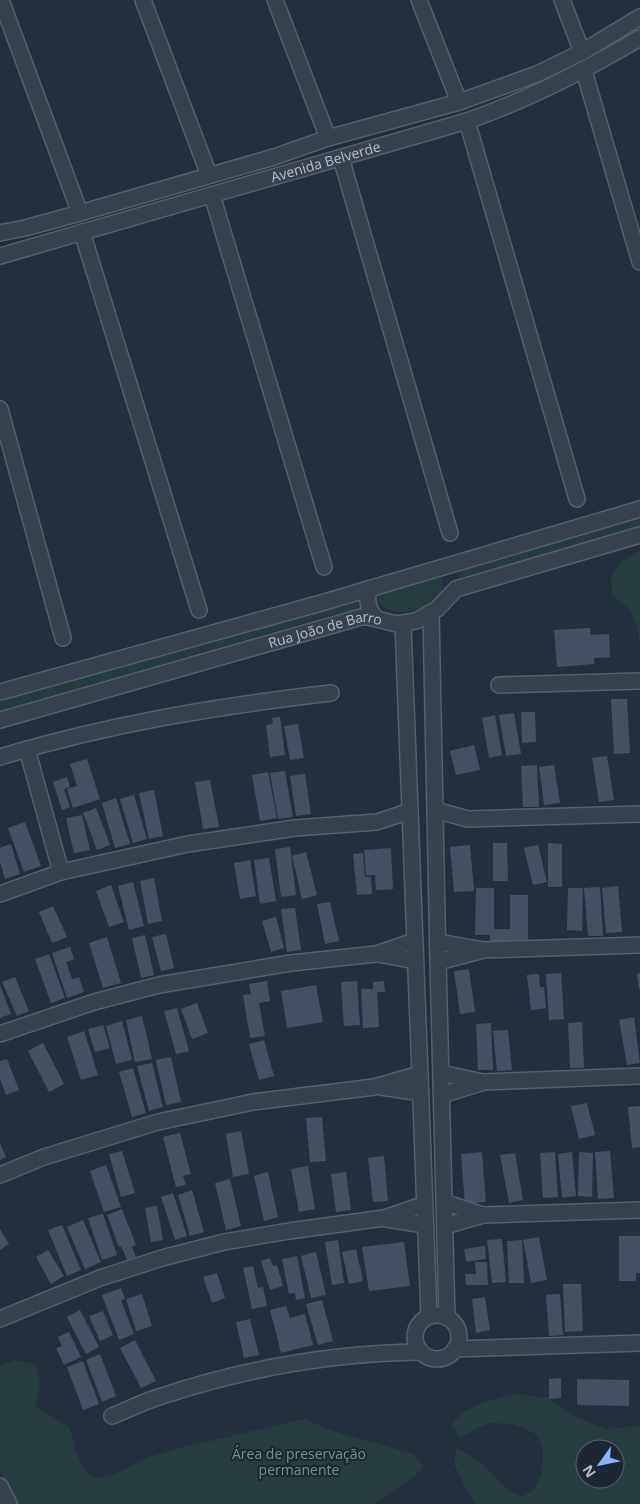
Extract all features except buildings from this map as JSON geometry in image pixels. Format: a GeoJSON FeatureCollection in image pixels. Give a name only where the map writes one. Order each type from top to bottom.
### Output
{"type":"FeatureCollection","features":[{"type":"Feature","properties":{"kind":"street"},"geometry":{"type":"LineString","coordinates":[[1,0],[80,213]]}},
{"type":"Feature","properties":{"kind":"street"},"geometry":{"type":"LineString","coordinates":[[143,0],[209,175]]}},
{"type":"Feature","properties":{"kind":"street"},"geometry":{"type":"LineString","coordinates":[[276,0],[328,138]]}},
{"type":"Feature","properties":{"kind":"street"},"geometry":{"type":"LineString","coordinates":[[419,0],[459,102]]}},
{"type":"Feature","properties":{"kind":"street"},"geometry":{"type":"LineString","coordinates":[[562,0],[582,52]]}},
{"type":"Feature","properties":{"kind":"street","name":"Avenida Belverde"},"geometry":{"type":"LineString","coordinates":[[0,233],[80,213],[274,157],[328,138],[459,102],[518,82],[556,65],[640,18]]}},
{"type":"Feature","properties":{"kind":"street","name":"Avenida Belverde"},"geometry":{"type":"LineString","coordinates":[[2,255],[341,158],[500,110],[584,71],[640,38]]}},
{"type":"Feature","properties":{"kind":"street"},"geometry":{"type":"LineString","coordinates":[[537,94],[533,88],[535,81],[556,65]]}},
{"type":"Feature","properties":{"kind":"street"},"geometry":{"type":"LineString","coordinates":[[584,71],[640,262]]}},
{"type":"Feature","properties":{"kind":"street"},"geometry":{"type":"LineString","coordinates":[[500,110],[511,98],[518,82]]}},
{"type":"Feature","properties":{"kind":"street"},"geometry":{"type":"LineString","coordinates":[[467,121],[577,499]]}},
{"type":"Feature","properties":{"kind":"street"},"geometry":{"type":"LineString","coordinates":[[294,170],[289,162],[291,157],[307,145]]}},
{"type":"Feature","properties":{"kind":"street"},"geometry":{"type":"LineString","coordinates":[[251,183],[267,171],[274,157]]}},
{"type":"Feature","properties":{"kind":"street"},"geometry":{"type":"LineString","coordinates":[[341,158],[450,533]]}},
{"type":"Feature","properties":{"kind":"street"},"geometry":{"type":"LineString","coordinates":[[212,194],[324,567]]}},
{"type":"Feature","properties":{"kind":"street"},"geometry":{"type":"LineString","coordinates":[[46,242],[42,241],[38,232],[41,227],[54,220]]}},
{"type":"Feature","properties":{"kind":"street"},"geometry":{"type":"LineString","coordinates":[[2,255],[19,243],[25,228]]}},
{"type":"Feature","properties":{"kind":"street"},"geometry":{"type":"LineString","coordinates":[[82,232],[199,610]]}},
{"type":"Feature","properties":{"kind":"street"},"geometry":{"type":"LineString","coordinates":[[0,409],[63,638]]}},
{"type":"Feature","properties":{"kind":"street","name":"Rua João de Barro"},"geometry":{"type":"LineString","coordinates":[[0,692],[369,589],[640,509]]}},
{"type":"Feature","properties":{"kind":"street","name":"Rua João de Barro"},"geometry":{"type":"LineString","coordinates":[[0,720],[361,617],[403,624],[416,621],[431,613],[456,589],[640,535]]}},
{"type":"Feature","properties":{"kind":"street"},"geometry":{"type":"LineString","coordinates":[[440,568],[448,575],[449,595]]}},
{"type":"Feature","properties":{"kind":"street"},"geometry":{"type":"LineString","coordinates":[[369,589],[367,603],[372,614],[377,619]]}},
{"type":"Feature","properties":{"kind":"street"},"geometry":{"type":"LineString","coordinates":[[431,613],[447,1318]]}},
{"type":"Feature","properties":{"kind":"street"},"geometry":{"type":"LineString","coordinates":[[403,624],[429,1316]]}},
{"type":"Feature","properties":{"kind":"street"},"geometry":{"type":"LineString","coordinates":[[498,685],[640,681]]}},
{"type":"Feature","properties":{"kind":"street"},"geometry":{"type":"LineString","coordinates":[[0,757],[168,716],[250,702],[331,693]]}},
{"type":"Feature","properties":{"kind":"street"},"geometry":{"type":"LineString","coordinates":[[406,698],[433,696]]}},
{"type":"Feature","properties":{"kind":"street"},"geometry":{"type":"LineString","coordinates":[[27,749],[61,872]]}},
{"type":"Feature","properties":{"kind":"street"},"geometry":{"type":"LineString","coordinates":[[408,750],[434,749]]}},
{"type":"Feature","properties":{"kind":"street"},"geometry":{"type":"LineString","coordinates":[[435,810],[468,819],[640,814]]}},
{"type":"Feature","properties":{"kind":"street"},"geometry":{"type":"LineString","coordinates":[[0,894],[61,872],[188,844],[295,828],[376,822],[410,811]]}},
{"type":"Feature","properties":{"kind":"street"},"geometry":{"type":"LineString","coordinates":[[436,830],[468,819]]}},
{"type":"Feature","properties":{"kind":"street"},"geometry":{"type":"LineString","coordinates":[[376,822],[410,833]]}},
{"type":"Feature","properties":{"kind":"street"},"geometry":{"type":"LineString","coordinates":[[0,1034],[94,1002],[159,985],[291,963],[376,954],[414,942]]}},
{"type":"Feature","properties":{"kind":"street"},"geometry":{"type":"LineString","coordinates":[[438,942],[484,950],[640,945]]}},
{"type":"Feature","properties":{"kind":"street"},"geometry":{"type":"LineString","coordinates":[[438,962],[484,950]]}},
{"type":"Feature","properties":{"kind":"street"},"geometry":{"type":"LineString","coordinates":[[376,954],[415,961]]}},
{"type":"Feature","properties":{"kind":"street"},"geometry":{"type":"LineString","coordinates":[[418,1019],[440,1018]]}},
{"type":"Feature","properties":{"kind":"street"},"geometry":{"type":"LineString","coordinates":[[441,1073],[483,1082],[640,1076]]}},
{"type":"Feature","properties":{"kind":"street"},"geometry":{"type":"LineString","coordinates":[[0,1175],[53,1154],[158,1122],[253,1102],[374,1087],[420,1074]]}},
{"type":"Feature","properties":{"kind":"street"},"geometry":{"type":"LineString","coordinates":[[442,1095],[483,1082]]}},
{"type":"Feature","properties":{"kind":"street"},"geometry":{"type":"LineString","coordinates":[[374,1087],[421,1093]]}},
{"type":"Feature","properties":{"kind":"street"},"geometry":{"type":"LineString","coordinates":[[444,1202],[483,1214]]}},
{"type":"Feature","properties":{"kind":"street"},"geometry":{"type":"LineString","coordinates":[[0,1319],[100,1278],[162,1258],[224,1242],[289,1230],[384,1218],[425,1204]]}},
{"type":"Feature","properties":{"kind":"street"},"geometry":{"type":"LineString","coordinates":[[444,1226],[483,1214],[640,1210]]}},
{"type":"Feature","properties":{"kind":"street"},"geometry":{"type":"LineString","coordinates":[[384,1218],[425,1225]]}},
{"type":"Feature","properties":{"kind":"street"},"geometry":{"type":"LineString","coordinates":[[438,1315],[447,1318],[455,1325],[457,1342],[452,1353],[442,1358],[430,1358],[418,1346],[415,1333],[422,1320],[429,1316],[438,1315]]}},
{"type":"Feature","properties":{"kind":"street"},"geometry":{"type":"LineString","coordinates":[[457,1342],[496,1348],[640,1343]]}},
{"type":"Feature","properties":{"kind":"street"},"geometry":{"type":"LineString","coordinates":[[112,1416],[161,1396],[247,1372],[313,1359],[418,1346]]}},
{"type":"Feature","properties":{"kind":"street"},"geometry":{"type":"LineString","coordinates":[[0,1486],[8,1504]]}},
{"type":"Feature","properties":{"kind":"green space"},"geometry":{"type":"Polygon","coordinates":[[[640,513],[640,526],[459,579],[454,568],[640,513]]]}},
{"type":"Feature","properties":{"kind":"green space"},"geometry":{"type":"Polygon","coordinates":[[[640,550],[640,643],[637,627],[632,615],[625,605],[612,596],[611,576],[622,561],[640,550]]]}},
{"type":"Feature","properties":{"kind":"green space"},"geometry":{"type":"Polygon","coordinates":[[[437,576],[441,577],[443,584],[440,594],[425,607],[415,611],[395,611],[385,608],[377,602],[379,594],[437,576]]]}},
{"type":"Feature","properties":{"kind":"green space"},"geometry":{"type":"Polygon","coordinates":[[[360,596],[364,612],[350,611],[338,613],[0,711],[0,696],[360,596]]]}},
{"type":"Feature","properties":{"kind":"green space","name":"Área de preservação permanente"},"geometry":{"type":"Polygon","coordinates":[[[15,1360],[36,1365],[40,1384],[35,1406],[70,1428],[75,1450],[84,1469],[97,1479],[113,1475],[146,1458],[180,1448],[304,1419],[333,1431],[414,1454],[424,1467],[407,1482],[374,1504],[16,1504],[0,1471],[0,1366],[15,1360]]]}},
{"type":"Feature","properties":{"kind":"green space"},"geometry":{"type":"Polygon","coordinates":[[[515,1394],[548,1398],[573,1416],[606,1429],[640,1426],[640,1504],[476,1504],[454,1464],[456,1448],[471,1456],[505,1487],[522,1497],[534,1490],[542,1473],[543,1448],[536,1434],[513,1424],[488,1423],[460,1437],[451,1426],[463,1413],[489,1401],[515,1394]]]}}]}
